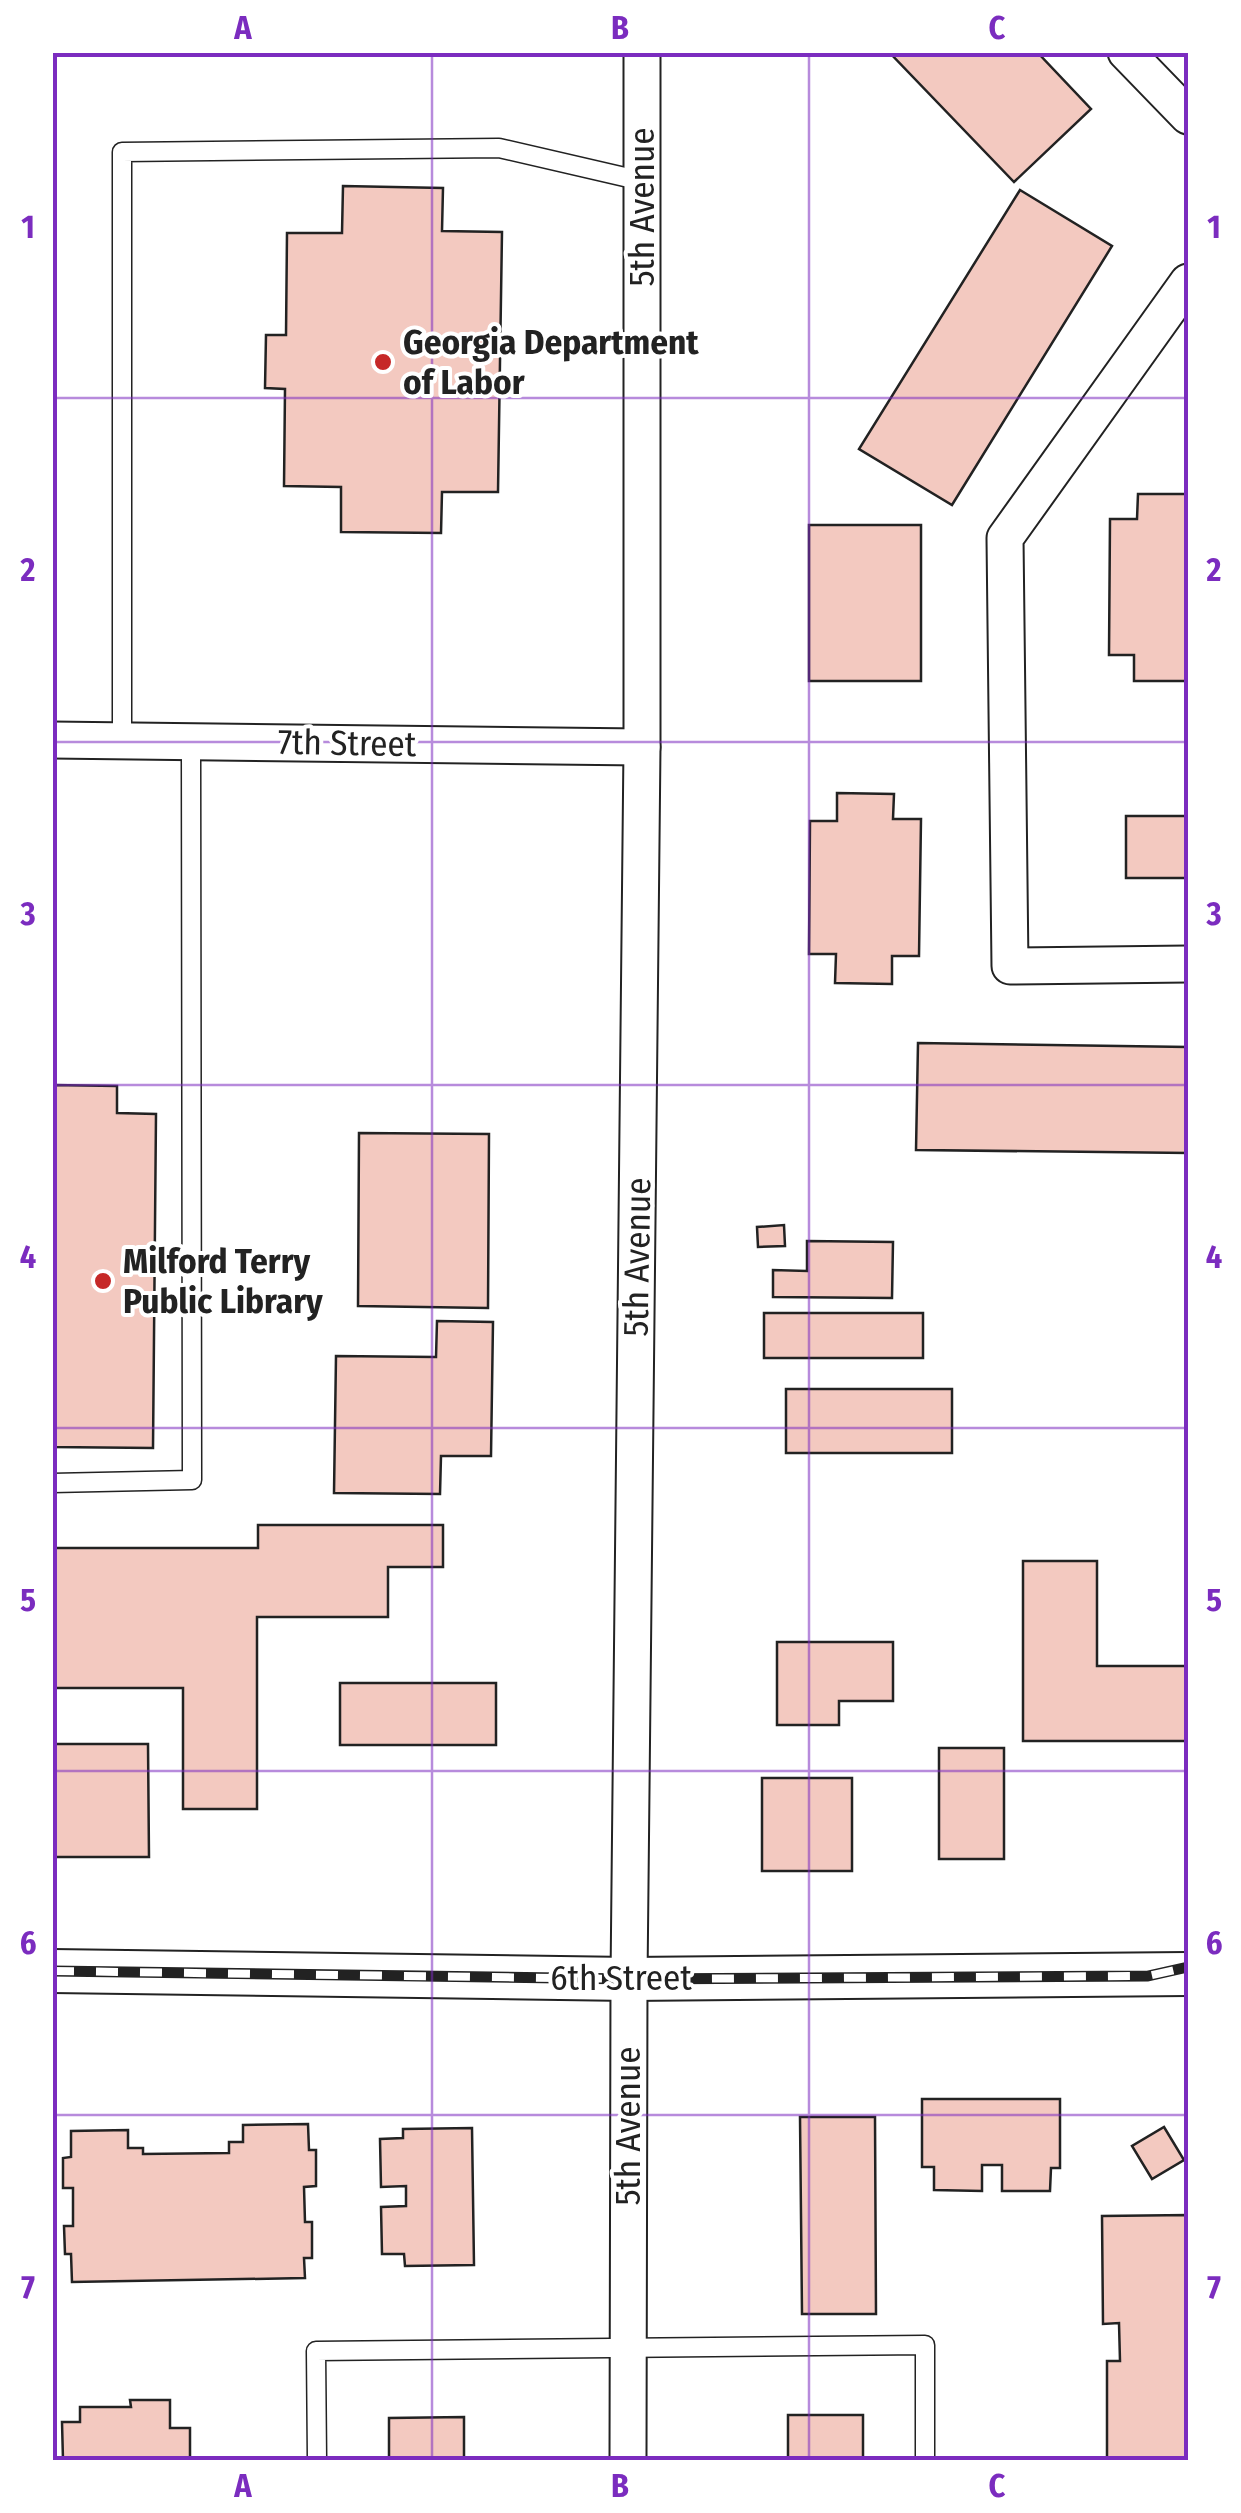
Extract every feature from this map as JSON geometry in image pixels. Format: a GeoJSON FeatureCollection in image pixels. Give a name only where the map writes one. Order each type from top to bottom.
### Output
{"type":"FeatureCollection","features":[{"type":"Feature","properties":{"kind":"street","name":"5th Avenue"},"geometry":{"type":"LineString","coordinates":[[628,2460],[642,747],[642,52]]}},
{"type":"Feature","properties":{"kind":"street"},"geometry":{"type":"LineString","coordinates":[[1126,52],[1188,116]]}},
{"type":"Feature","properties":{"kind":"street"},"geometry":{"type":"LineString","coordinates":[[1188,282],[1006,538],[1010,966],[1188,964]]}},
{"type":"Feature","properties":{"kind":"street","name":"7th Street"},"geometry":{"type":"LineString","coordinates":[[52,740],[642,747]]}},
{"type":"Feature","properties":{"kind":"street","name":"6th Street"},"geometry":{"type":"LineString","coordinates":[[52,1971],[629,1979],[1188,1974]]}},
{"type":"Feature","properties":{"kind":"lane"},"geometry":{"type":"LineString","coordinates":[[122,740],[122,152],[500,148],[642,180]]}},
{"type":"Feature","properties":{"kind":"lane"},"geometry":{"type":"LineString","coordinates":[[52,1482],[192,1480],[191,741]]}},
{"type":"Feature","properties":{"kind":"lane"},"geometry":{"type":"LineString","coordinates":[[317,2460],[316,2350],[925,2345],[925,2460]]}},
{"type":"Feature","properties":{"kind":"building"},"geometry":{"type":"Polygon","coordinates":[[[889,52],[1037,52],[1091,109],[1014,182],[889,52]]]}},
{"type":"Feature","properties":{"kind":"building","name":"Georgia Department of Labor"},"geometry":{"type":"Polygon","coordinates":[[[343,186],[443,188],[442,231],[502,232],[498,492],[442,492],[441,533],[341,532],[341,487],[284,486],[285,389],[265,388],[266,335],[286,335],[287,233],[342,233],[343,186]]]}},
{"type":"Feature","properties":{"kind":"building"},"geometry":{"type":"Polygon","coordinates":[[[1020,190],[1112,246],[952,505],[859,449],[1020,190]]]}},
{"type":"Feature","properties":{"kind":"building"},"geometry":{"type":"Polygon","coordinates":[[[1138,494],[1188,494],[1188,681],[1134,681],[1134,655],[1109,655],[1110,519],[1137,519],[1138,494]]]}},
{"type":"Feature","properties":{"kind":"building"},"geometry":{"type":"Polygon","coordinates":[[[809,525],[921,525],[921,681],[809,681],[809,525]]]}},
{"type":"Feature","properties":{"kind":"building"},"geometry":{"type":"Polygon","coordinates":[[[837,793],[894,794],[893,819],[921,819],[919,956],[892,956],[892,984],[835,983],[836,954],[809,954],[810,821],[837,821],[837,793]]]}},
{"type":"Feature","properties":{"kind":"building"},"geometry":{"type":"Polygon","coordinates":[[[1126,816],[1188,816],[1188,878],[1126,878],[1126,816]]]}},
{"type":"Feature","properties":{"kind":"building"},"geometry":{"type":"Polygon","coordinates":[[[918,1043],[1188,1047],[1188,1153],[916,1150],[918,1043]]]}},
{"type":"Feature","properties":{"kind":"building","name":"Milford Terry Public Library"},"geometry":{"type":"Polygon","coordinates":[[[52,1085],[117,1086],[117,1113],[156,1114],[153,1448],[52,1447],[52,1085]]]}},
{"type":"Feature","properties":{"kind":"building"},"geometry":{"type":"Polygon","coordinates":[[[359,1133],[489,1134],[488,1308],[358,1306],[359,1133]]]}},
{"type":"Feature","properties":{"kind":"building"},"geometry":{"type":"Polygon","coordinates":[[[784,1225],[785,1246],[758,1247],[757,1227],[784,1225]]]}},
{"type":"Feature","properties":{"kind":"building"},"geometry":{"type":"Polygon","coordinates":[[[807,1241],[893,1242],[892,1298],[773,1297],[773,1270],[807,1271],[807,1241]]]}},
{"type":"Feature","properties":{"kind":"building"},"geometry":{"type":"Polygon","coordinates":[[[764,1313],[923,1313],[923,1358],[764,1358],[764,1313]]]}},
{"type":"Feature","properties":{"kind":"building"},"geometry":{"type":"Polygon","coordinates":[[[437,1321],[493,1322],[491,1456],[441,1456],[440,1494],[334,1493],[336,1356],[436,1357],[437,1321]]]}},
{"type":"Feature","properties":{"kind":"building"},"geometry":{"type":"Polygon","coordinates":[[[786,1389],[952,1389],[952,1453],[786,1453],[786,1389]]]}},
{"type":"Feature","properties":{"kind":"building"},"geometry":{"type":"Polygon","coordinates":[[[258,1525],[443,1525],[443,1567],[388,1567],[388,1617],[257,1617],[257,1809],[183,1809],[183,1688],[52,1688],[52,1548],[258,1548],[258,1525]]]}},
{"type":"Feature","properties":{"kind":"building"},"geometry":{"type":"Polygon","coordinates":[[[1023,1561],[1097,1561],[1097,1666],[1188,1666],[1188,1741],[1023,1741],[1023,1561]]]}},
{"type":"Feature","properties":{"kind":"building"},"geometry":{"type":"Polygon","coordinates":[[[777,1642],[893,1642],[893,1701],[839,1701],[839,1725],[777,1725],[777,1642]]]}},
{"type":"Feature","properties":{"kind":"building"},"geometry":{"type":"Polygon","coordinates":[[[340,1683],[496,1683],[496,1745],[340,1745],[340,1683]]]}},
{"type":"Feature","properties":{"kind":"building"},"geometry":{"type":"Polygon","coordinates":[[[52,1744],[148,1744],[149,1857],[52,1857],[52,1744]]]}},
{"type":"Feature","properties":{"kind":"building"},"geometry":{"type":"Polygon","coordinates":[[[939,1748],[1004,1748],[1004,1859],[939,1859],[939,1748]]]}},
{"type":"Feature","properties":{"kind":"building"},"geometry":{"type":"Polygon","coordinates":[[[762,1778],[852,1778],[852,1871],[762,1871],[762,1778]]]}},
{"type":"Feature","properties":{"kind":"building"},"geometry":{"type":"Polygon","coordinates":[[[922,2099],[1060,2099],[1060,2168],[1051,2168],[1050,2191],[1002,2191],[1002,2165],[982,2165],[982,2191],[934,2190],[934,2167],[922,2167],[922,2099]]]}},
{"type":"Feature","properties":{"kind":"building"},"geometry":{"type":"Polygon","coordinates":[[[800,2117],[875,2117],[876,2314],[802,2314],[800,2117]]]}},
{"type":"Feature","properties":{"kind":"building"},"geometry":{"type":"Polygon","coordinates":[[[308,2124],[309,2150],[316,2150],[316,2186],[304,2187],[305,2222],[312,2222],[312,2258],[304,2258],[305,2278],[72,2282],[64,2226],[73,2226],[73,2188],[63,2188],[63,2158],[71,2157],[71,2131],[128,2130],[128,2148],[143,2148],[143,2154],[229,2153],[229,2142],[243,2142],[243,2125],[308,2124]]]}},
{"type":"Feature","properties":{"kind":"building"},"geometry":{"type":"Polygon","coordinates":[[[1164,2127],[1184,2160],[1152,2179],[1132,2146],[1164,2127]]]}},
{"type":"Feature","properties":{"kind":"building"},"geometry":{"type":"Polygon","coordinates":[[[472,2128],[474,2265],[405,2266],[404,2254],[382,2254],[381,2207],[406,2206],[406,2186],[381,2187],[380,2139],[403,2138],[403,2129],[472,2128]]]}},
{"type":"Feature","properties":{"kind":"building"},"geometry":{"type":"Polygon","coordinates":[[[1188,2215],[1188,2460],[1107,2460],[1107,2361],[1120,2361],[1119,2323],[1103,2324],[1102,2216],[1188,2215]]]}},
{"type":"Feature","properties":{"kind":"building"},"geometry":{"type":"Polygon","coordinates":[[[130,2400],[170,2400],[170,2428],[190,2428],[190,2460],[63,2460],[62,2422],[80,2422],[80,2407],[131,2407],[130,2400]]]}},
{"type":"Feature","properties":{"kind":"building"},"geometry":{"type":"Polygon","coordinates":[[[788,2415],[863,2415],[863,2460],[788,2460],[788,2415]]]}},
{"type":"Feature","properties":{"kind":"building"},"geometry":{"type":"Polygon","coordinates":[[[464,2417],[464,2460],[389,2460],[389,2418],[464,2417]]]}},
{"type":"Feature","properties":{"kind":"railway"},"geometry":{"type":"LineString","coordinates":[[52,1971],[629,1979],[1148,1976],[1188,1967]]}},
{"type":"Feature","properties":{"kind":"place","name":"Georgia Department of Labor"},"geometry":{"type":"Point","coordinates":[383,362]}},
{"type":"Feature","properties":{"kind":"place","name":"Milford Terry Public Library"},"geometry":{"type":"Point","coordinates":[103,1281]}}]}
